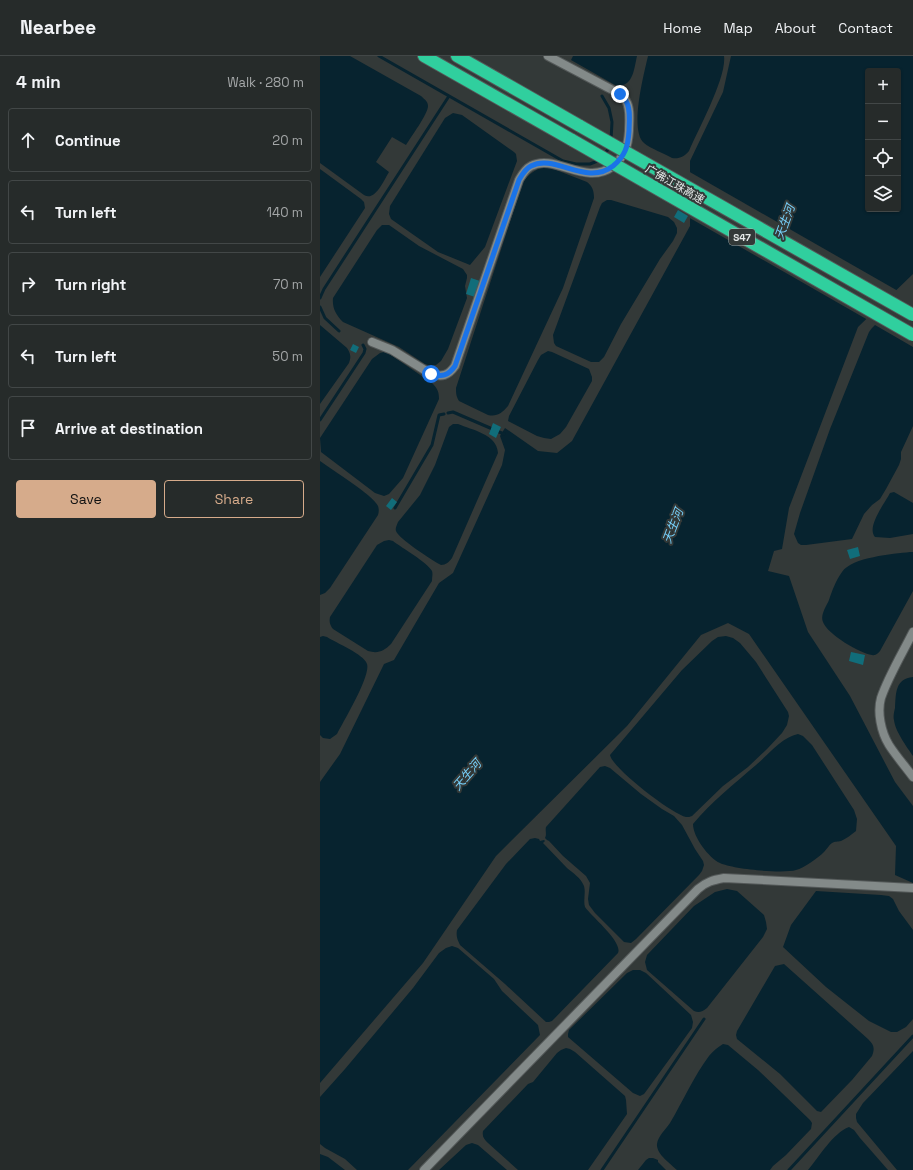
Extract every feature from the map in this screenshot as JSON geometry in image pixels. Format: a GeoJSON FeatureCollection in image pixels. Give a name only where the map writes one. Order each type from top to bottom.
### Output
{"type":"FeatureCollection","features":[{"type":"Feature","properties":{"kind":"highway","name":"广佛江珠高速"},"geometry":{"type":"LineString","coordinates":[[424,56],[913,335]]}},
{"type":"Feature","properties":{"kind":"highway","name":"广佛江珠高速"},"geometry":{"type":"LineString","coordinates":[[458,56],[913,315]]}},
{"type":"Feature","properties":{"kind":"street"},"geometry":{"type":"LineString","coordinates":[[372,342],[392,350],[431,374],[437,376],[451,372],[455,366],[519,180],[524,173],[530,166],[538,163],[547,163],[587,173],[599,172],[610,168],[621,159],[628,138],[629,108],[626,100],[620,94],[564,60],[548,56]]}},
{"type":"Feature","properties":{"kind":"street"},"geometry":{"type":"LineString","coordinates":[[913,632],[881,699],[880,715],[883,730],[889,744],[913,777]]}},
{"type":"Feature","properties":{"kind":"street"},"geometry":{"type":"LineString","coordinates":[[424,1170],[703,885],[710,881],[724,878],[912,889]]}},
{"type":"Feature","properties":{"kind":"water"},"geometry":{"type":"Polygon","coordinates":[[[320,56],[350,56],[426,100],[428,106],[427,110],[406,145],[392,137],[376,162],[389,172],[382,185],[372,195],[364,195],[320,163],[320,56]]]}},
{"type":"Feature","properties":{"kind":"water"},"geometry":{"type":"Polygon","coordinates":[[[573,56],[637,56],[632,77],[629,81],[626,84],[615,85],[571,60],[573,56]]]}},
{"type":"Feature","properties":{"kind":"water"},"geometry":{"type":"Polygon","coordinates":[[[648,56],[724,56],[724,65],[721,77],[711,104],[689,151],[679,158],[672,158],[650,147],[644,143],[640,136],[638,126],[639,101],[648,56]]]}},
{"type":"Feature","properties":{"kind":"water","name":"天生河"},"geometry":{"type":"Polygon","coordinates":[[[731,56],[913,56],[913,274],[858,327],[789,508],[782,549],[774,551],[768,571],[789,576],[808,632],[850,696],[895,782],[913,806],[913,883],[895,875],[896,846],[749,634],[728,623],[701,635],[627,726],[496,856],[423,963],[320,1083],[320,782],[340,754],[384,664],[394,660],[439,583],[453,573],[502,465],[505,450],[500,436],[505,428],[538,451],[557,453],[572,441],[690,226],[690,161],[723,92],[731,56]]]}},
{"type":"Feature","properties":{"kind":"water"},"geometry":{"type":"Polygon","coordinates":[[[453,113],[462,115],[514,152],[516,154],[517,161],[485,247],[470,265],[438,252],[391,219],[389,214],[390,206],[445,118],[453,113]]]}},
{"type":"Feature","properties":{"kind":"water"},"geometry":{"type":"Polygon","coordinates":[[[544,167],[551,168],[587,182],[592,188],[594,198],[563,288],[508,406],[499,414],[488,415],[459,401],[456,394],[456,388],[523,182],[537,169],[544,167]]]}},
{"type":"Feature","properties":{"kind":"water"},"geometry":{"type":"Polygon","coordinates":[[[320,169],[361,199],[364,202],[365,208],[320,277],[320,169]]]}},
{"type":"Feature","properties":{"kind":"water"},"geometry":{"type":"Polygon","coordinates":[[[607,200],[668,217],[674,222],[677,228],[677,233],[621,324],[604,357],[599,362],[591,362],[556,346],[553,335],[600,207],[602,203],[607,200]]]}},
{"type":"Feature","properties":{"kind":"water"},"geometry":{"type":"Polygon","coordinates":[[[382,225],[389,225],[419,246],[463,269],[467,275],[465,286],[467,298],[448,349],[441,361],[436,365],[431,366],[425,364],[399,347],[343,322],[335,311],[333,298],[377,230],[382,225]]]}},
{"type":"Feature","properties":{"kind":"water"},"geometry":{"type":"Polygon","coordinates":[[[320,325],[347,348],[350,357],[349,363],[320,404],[320,325]]]}},
{"type":"Feature","properties":{"kind":"water"},"geometry":{"type":"Polygon","coordinates":[[[875,325],[913,347],[913,426],[901,452],[899,465],[880,499],[864,514],[852,539],[801,545],[798,543],[794,534],[800,513],[830,429],[869,332],[875,325]]]}},
{"type":"Feature","properties":{"kind":"water"},"geometry":{"type":"Polygon","coordinates":[[[548,351],[589,369],[592,377],[592,381],[566,427],[560,434],[551,439],[537,436],[508,421],[509,416],[538,360],[541,355],[548,351]]]}},
{"type":"Feature","properties":{"kind":"water"},"geometry":{"type":"Polygon","coordinates":[[[384,352],[388,353],[432,383],[439,394],[439,399],[403,478],[389,494],[384,496],[375,493],[321,452],[320,438],[372,359],[384,352]]]}},
{"type":"Feature","properties":{"kind":"water"},"geometry":{"type":"Polygon","coordinates":[[[453,424],[470,428],[489,437],[497,447],[498,453],[452,558],[447,563],[441,565],[409,544],[398,534],[396,529],[398,522],[420,495],[435,465],[449,427],[453,424]]]}},
{"type":"Feature","properties":{"kind":"water"},"geometry":{"type":"Polygon","coordinates":[[[320,461],[369,496],[375,501],[379,510],[378,515],[330,588],[325,593],[320,595],[320,461]]]}},
{"type":"Feature","properties":{"kind":"water"},"geometry":{"type":"Polygon","coordinates":[[[894,492],[913,503],[913,534],[890,538],[875,537],[873,533],[874,521],[890,493],[894,492]]]}},
{"type":"Feature","properties":{"kind":"water"},"geometry":{"type":"Polygon","coordinates":[[[389,540],[393,541],[414,555],[429,567],[432,571],[432,581],[391,644],[381,651],[372,652],[333,629],[330,623],[330,617],[377,545],[389,540]]]}},
{"type":"Feature","properties":{"kind":"water"},"geometry":{"type":"Polygon","coordinates":[[[913,552],[913,591],[880,651],[876,655],[867,654],[845,643],[826,627],[822,619],[824,611],[838,578],[847,567],[854,563],[873,557],[913,552]]]}},
{"type":"Feature","properties":{"kind":"water"},"geometry":{"type":"Polygon","coordinates":[[[323,636],[361,656],[367,664],[365,678],[356,699],[337,734],[330,739],[323,738],[320,735],[320,637],[323,636]]]}},
{"type":"Feature","properties":{"kind":"water"},"geometry":{"type":"Polygon","coordinates":[[[726,636],[733,638],[740,643],[756,662],[788,712],[789,716],[787,725],[782,733],[767,749],[748,767],[723,786],[692,816],[686,817],[668,808],[631,780],[613,761],[610,755],[682,670],[712,641],[718,637],[726,636]]]}},
{"type":"Feature","properties":{"kind":"water"},"geometry":{"type":"Polygon","coordinates":[[[913,677],[913,756],[899,734],[895,724],[894,713],[896,692],[900,684],[907,678],[913,677]]]}},
{"type":"Feature","properties":{"kind":"water"},"geometry":{"type":"Polygon","coordinates":[[[798,734],[803,736],[812,745],[854,810],[857,819],[856,831],[841,841],[832,843],[815,860],[796,870],[769,871],[746,869],[720,863],[711,857],[702,846],[696,835],[693,824],[731,786],[776,747],[786,739],[798,734]]]}},
{"type":"Feature","properties":{"kind":"water"},"geometry":{"type":"Polygon","coordinates":[[[605,766],[610,768],[641,794],[674,816],[682,825],[704,865],[699,875],[631,943],[624,942],[595,913],[589,905],[588,899],[590,883],[586,876],[545,838],[546,827],[600,767],[605,766]]]}},
{"type":"Feature","properties":{"kind":"water"},"geometry":{"type":"Polygon","coordinates":[[[530,839],[539,839],[540,841],[544,840],[545,841],[543,843],[581,881],[585,889],[585,907],[612,936],[618,948],[618,953],[552,1021],[549,1022],[546,1022],[460,945],[457,939],[457,930],[506,864],[530,839]]]}},
{"type":"Feature","properties":{"kind":"water"},"geometry":{"type":"Polygon","coordinates":[[[727,889],[737,891],[764,915],[767,929],[763,937],[707,1008],[700,1012],[696,1012],[647,970],[645,962],[647,955],[694,906],[715,892],[727,889]]]}},
{"type":"Feature","properties":{"kind":"water"},"geometry":{"type":"Polygon","coordinates":[[[816,891],[881,895],[889,896],[893,899],[899,911],[913,930],[913,1019],[906,1027],[897,1032],[891,1032],[869,1021],[826,987],[783,947],[791,925],[816,891]]]}},
{"type":"Feature","properties":{"kind":"water"},"geometry":{"type":"Polygon","coordinates":[[[452,946],[458,948],[494,979],[502,991],[538,1025],[540,1035],[408,1170],[357,1170],[345,1159],[320,1144],[320,1097],[413,988],[439,953],[452,946]]]}},
{"type":"Feature","properties":{"kind":"water"},"geometry":{"type":"Polygon","coordinates":[[[784,964],[868,1039],[872,1043],[873,1047],[872,1056],[852,1080],[821,1112],[817,1111],[780,1074],[737,1039],[736,1035],[775,966],[784,964]]]}},
{"type":"Feature","properties":{"kind":"water"},"geometry":{"type":"Polygon","coordinates":[[[633,970],[640,970],[646,973],[691,1015],[693,1022],[692,1028],[644,1094],[640,1096],[633,1093],[568,1037],[569,1030],[627,973],[633,970]]]}},
{"type":"Feature","properties":{"kind":"water"},"geometry":{"type":"Polygon","coordinates":[[[723,1044],[728,1045],[758,1070],[812,1123],[811,1129],[770,1170],[677,1170],[661,1155],[657,1148],[659,1138],[670,1123],[698,1072],[711,1054],[723,1044]]]}},
{"type":"Feature","properties":{"kind":"water"},"geometry":{"type":"Polygon","coordinates":[[[566,1048],[575,1052],[625,1096],[627,1114],[588,1170],[518,1170],[485,1140],[483,1131],[528,1084],[533,1082],[557,1053],[566,1048]]]}},
{"type":"Feature","properties":{"kind":"water"},"geometry":{"type":"Polygon","coordinates":[[[913,1051],[913,1170],[897,1170],[857,1122],[856,1114],[863,1103],[913,1051]]]}},
{"type":"Feature","properties":{"kind":"water"},"geometry":{"type":"Polygon","coordinates":[[[849,1127],[854,1130],[888,1170],[808,1170],[837,1134],[849,1127]]]}},
{"type":"Feature","properties":{"kind":"water"},"geometry":{"type":"Polygon","coordinates":[[[472,1143],[478,1145],[507,1170],[439,1170],[466,1145],[472,1143]]]}},
{"type":"Feature","properties":{"kind":"water"},"geometry":{"type":"Polygon","coordinates":[[[320,1154],[328,1157],[345,1170],[320,1170],[320,1154]]]}},
{"type":"Feature","properties":{"kind":"water"},"geometry":{"type":"Polygon","coordinates":[[[649,1158],[658,1160],[658,1162],[666,1170],[638,1170],[649,1158]]]}},
{"type":"Feature","properties":{"kind":"pier"},"geometry":{"type":"Polygon","coordinates":[[[688,171],[898,291],[868,320],[688,217],[688,171]]]}},
{"type":"Feature","properties":{"kind":"building"},"geometry":{"type":"Polygon","coordinates":[[[678,210],[688,216],[684,223],[674,217],[678,210]]]}},
{"type":"Feature","properties":{"kind":"building"},"geometry":{"type":"Polygon","coordinates":[[[471,278],[480,281],[475,297],[466,294],[471,278]]]}},
{"type":"Feature","properties":{"kind":"building"},"geometry":{"type":"Polygon","coordinates":[[[353,344],[359,347],[356,353],[350,350],[353,344]]]}},
{"type":"Feature","properties":{"kind":"building"},"geometry":{"type":"Polygon","coordinates":[[[493,423],[501,427],[496,438],[489,434],[493,423]]]}},
{"type":"Feature","properties":{"kind":"building"},"geometry":{"type":"Polygon","coordinates":[[[392,498],[397,502],[391,510],[386,506],[392,498]]]}},
{"type":"Feature","properties":{"kind":"building"},"geometry":{"type":"Polygon","coordinates":[[[858,547],[860,556],[850,559],[847,550],[858,547]]]}},
{"type":"Feature","properties":{"kind":"building"},"geometry":{"type":"Polygon","coordinates":[[[851,652],[865,655],[863,665],[849,661],[851,652]]]}},
{"type":"Feature","properties":{"kind":"waterway"},"geometry":{"type":"LineString","coordinates":[[379,56],[563,161],[576,164],[590,164],[600,160]]}},
{"type":"Feature","properties":{"kind":"waterway"},"geometry":{"type":"LineString","coordinates":[[320,298],[324,289],[449,96]]}},
{"type":"Feature","properties":{"kind":"waterway"},"geometry":{"type":"LineString","coordinates":[[602,96],[609,108],[612,122],[611,140]]}},
{"type":"Feature","properties":{"kind":"waterway"},"geometry":{"type":"LineString","coordinates":[[603,156],[610,145]]}},
{"type":"Feature","properties":{"kind":"waterway"},"geometry":{"type":"LineString","coordinates":[[320,307],[325,318],[339,331]]}},
{"type":"Feature","properties":{"kind":"waterway"},"geometry":{"type":"LineString","coordinates":[[320,420],[364,353],[365,349],[363,345]]}},
{"type":"Feature","properties":{"kind":"waterway"},"geometry":{"type":"LineString","coordinates":[[448,413],[453,412],[504,434]]}},
{"type":"Feature","properties":{"kind":"waterway"},"geometry":{"type":"LineString","coordinates":[[395,508],[432,445],[439,415],[444,414]]}},
{"type":"Feature","properties":{"kind":"waterway"},"geometry":{"type":"LineString","coordinates":[[602,1170],[704,1019]]}},
{"type":"Feature","properties":{"kind":"waterway"},"geometry":{"type":"LineString","coordinates":[[789,1170],[913,1036]]}},
{"type":"Feature","properties":{"kind":"route"},"geometry":{"type":"LineString","coordinates":[[431,374],[437,376],[444,375],[451,372],[455,366],[519,180],[530,166],[538,163],[547,163],[587,173],[599,172],[610,168],[621,159],[628,138],[629,108],[626,100],[620,94]]}}]}
